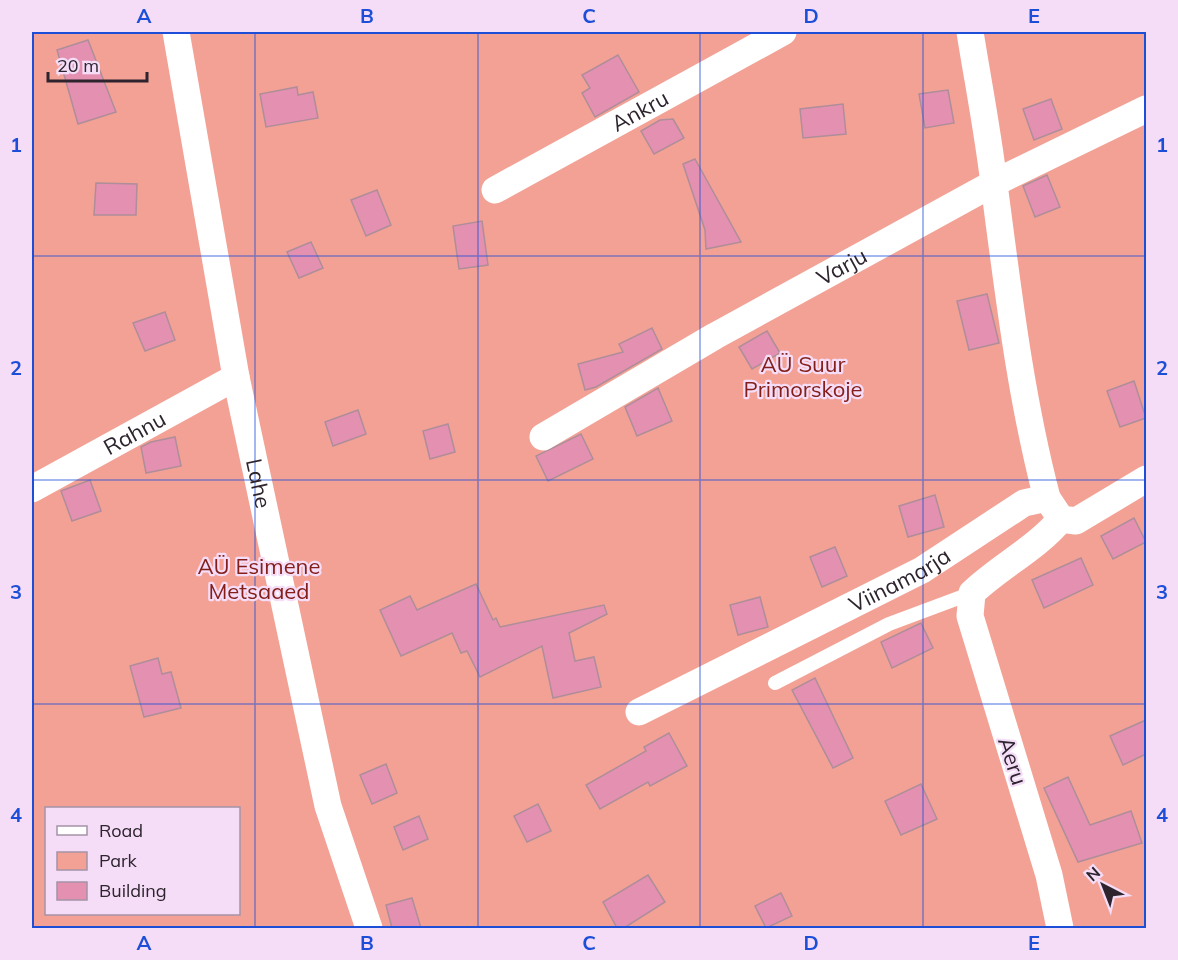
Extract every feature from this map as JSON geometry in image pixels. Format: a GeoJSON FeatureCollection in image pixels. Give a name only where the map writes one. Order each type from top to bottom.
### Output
{"type":"FeatureCollection","features":[{"type":"Feature","properties":{"kind":"street","name":"Lahe"},"geometry":{"type":"LineString","coordinates":[[176,32],[236,376],[328,806],[369,928]]}},
{"type":"Feature","properties":{"kind":"street","name":"Ankru"},"geometry":{"type":"LineString","coordinates":[[495,190],[783,32]]}},
{"type":"Feature","properties":{"kind":"street"},"geometry":{"type":"LineString","coordinates":[[970,32],[994,183],[1006,294],[1034,445],[1054,508],[1038,542],[992,574],[972,593]]}},
{"type":"Feature","properties":{"kind":"street","name":"Varju"},"geometry":{"type":"LineString","coordinates":[[543,437],[716,336],[994,183],[1146,109]]}},
{"type":"Feature","properties":{"kind":"street","name":"Rahnu"},"geometry":{"type":"LineString","coordinates":[[32,489],[236,376]]}},
{"type":"Feature","properties":{"kind":"street","name":"Viinamarja"},"geometry":{"type":"LineString","coordinates":[[639,712],[922,570],[1024,503],[1054,508],[1076,521],[1146,479]]}},
{"type":"Feature","properties":{"kind":"street","name":"Aeru"},"geometry":{"type":"LineString","coordinates":[[972,593],[970,616],[1049,875],[1060,928]]}},
{"type":"Feature","properties":{"kind":"lane"},"geometry":{"type":"LineString","coordinates":[[775,683],[889,624],[972,593]]}},
{"type":"Feature","properties":{"kind":"green space","name":"AÜ Suur Primorskoje"},"geometry":{"type":"Polygon","coordinates":[[[32,32],[1146,32],[1146,928],[32,928],[32,32]]]}},
{"type":"Feature","properties":{"kind":"building"},"geometry":{"type":"Polygon","coordinates":[[[88,40],[116,112],[78,124],[57,50],[88,40]]]}},
{"type":"Feature","properties":{"kind":"building"},"geometry":{"type":"Polygon","coordinates":[[[618,55],[639,92],[595,117],[582,93],[590,88],[582,75],[618,55]]]}},
{"type":"Feature","properties":{"kind":"building"},"geometry":{"type":"Polygon","coordinates":[[[297,87],[298,95],[313,92],[318,118],[266,127],[260,94],[297,87]]]}},
{"type":"Feature","properties":{"kind":"building"},"geometry":{"type":"Polygon","coordinates":[[[948,90],[954,123],[925,128],[919,94],[948,90]]]}},
{"type":"Feature","properties":{"kind":"building"},"geometry":{"type":"Polygon","coordinates":[[[1051,99],[1062,129],[1034,140],[1023,109],[1051,99]]]}},
{"type":"Feature","properties":{"kind":"building"},"geometry":{"type":"Polygon","coordinates":[[[843,104],[846,134],[803,138],[800,109],[843,104]]]}},
{"type":"Feature","properties":{"kind":"building"},"geometry":{"type":"Polygon","coordinates":[[[673,119],[684,138],[654,154],[641,131],[660,120],[673,119]]]}},
{"type":"Feature","properties":{"kind":"building"},"geometry":{"type":"Polygon","coordinates":[[[695,159],[741,242],[706,249],[705,230],[683,164],[695,159]]]}},
{"type":"Feature","properties":{"kind":"building"},"geometry":{"type":"Polygon","coordinates":[[[1047,175],[1060,207],[1035,217],[1023,186],[1047,175]]]}},
{"type":"Feature","properties":{"kind":"building"},"geometry":{"type":"Polygon","coordinates":[[[96,183],[137,184],[136,215],[94,215],[96,183]]]}},
{"type":"Feature","properties":{"kind":"building"},"geometry":{"type":"Polygon","coordinates":[[[377,190],[391,225],[366,236],[351,200],[377,190]]]}},
{"type":"Feature","properties":{"kind":"building"},"geometry":{"type":"Polygon","coordinates":[[[482,221],[488,265],[459,269],[453,226],[482,221]]]}},
{"type":"Feature","properties":{"kind":"building"},"geometry":{"type":"Polygon","coordinates":[[[311,242],[323,268],[299,278],[287,252],[311,242]]]}},
{"type":"Feature","properties":{"kind":"building"},"geometry":{"type":"Polygon","coordinates":[[[987,294],[999,343],[969,350],[957,301],[987,294]]]}},
{"type":"Feature","properties":{"kind":"building"},"geometry":{"type":"Polygon","coordinates":[[[165,312],[175,340],[145,351],[133,323],[165,312]]]}},
{"type":"Feature","properties":{"kind":"building"},"geometry":{"type":"Polygon","coordinates":[[[652,328],[662,349],[596,387],[585,390],[578,364],[623,352],[619,344],[652,328]]]}},
{"type":"Feature","properties":{"kind":"building"},"geometry":{"type":"Polygon","coordinates":[[[767,331],[780,353],[752,369],[739,347],[767,331]]]}},
{"type":"Feature","properties":{"kind":"building"},"geometry":{"type":"Polygon","coordinates":[[[1134,381],[1146,418],[1120,427],[1107,391],[1134,381]]]}},
{"type":"Feature","properties":{"kind":"building"},"geometry":{"type":"Polygon","coordinates":[[[658,388],[672,421],[637,436],[625,407],[658,388]]]}},
{"type":"Feature","properties":{"kind":"building"},"geometry":{"type":"Polygon","coordinates":[[[358,410],[366,434],[333,446],[325,422],[358,410]]]}},
{"type":"Feature","properties":{"kind":"building"},"geometry":{"type":"Polygon","coordinates":[[[448,424],[455,452],[430,459],[423,431],[448,424]]]}},
{"type":"Feature","properties":{"kind":"building"},"geometry":{"type":"Polygon","coordinates":[[[581,434],[593,459],[548,481],[536,456],[581,434]]]}},
{"type":"Feature","properties":{"kind":"building"},"geometry":{"type":"Polygon","coordinates":[[[175,437],[181,466],[146,473],[141,447],[151,442],[175,437]]]}},
{"type":"Feature","properties":{"kind":"building"},"geometry":{"type":"Polygon","coordinates":[[[90,480],[101,511],[72,521],[61,491],[90,480]]]}},
{"type":"Feature","properties":{"kind":"building"},"geometry":{"type":"Polygon","coordinates":[[[935,495],[944,527],[908,537],[899,506],[935,495]]]}},
{"type":"Feature","properties":{"kind":"building"},"geometry":{"type":"Polygon","coordinates":[[[1134,518],[1146,542],[1113,559],[1101,536],[1134,518]]]}},
{"type":"Feature","properties":{"kind":"building"},"geometry":{"type":"Polygon","coordinates":[[[835,547],[847,576],[822,587],[810,557],[835,547]]]}},
{"type":"Feature","properties":{"kind":"building"},"geometry":{"type":"Polygon","coordinates":[[[1081,558],[1093,585],[1044,608],[1032,580],[1081,558]]]}},
{"type":"Feature","properties":{"kind":"building"},"geometry":{"type":"Polygon","coordinates":[[[476,584],[493,620],[496,618],[500,627],[604,605],[607,614],[569,633],[575,661],[594,657],[601,687],[553,698],[542,646],[480,677],[467,651],[461,653],[452,633],[401,656],[380,610],[410,596],[417,610],[476,584]]]}},
{"type":"Feature","properties":{"kind":"building"},"geometry":{"type":"Polygon","coordinates":[[[760,597],[768,627],[738,635],[730,605],[760,597]]]}},
{"type":"Feature","properties":{"kind":"building"},"geometry":{"type":"Polygon","coordinates":[[[921,623],[933,648],[892,668],[881,642],[921,623]]]}},
{"type":"Feature","properties":{"kind":"building"},"geometry":{"type":"Polygon","coordinates":[[[158,658],[162,674],[171,672],[181,708],[144,717],[130,666],[158,658]]]}},
{"type":"Feature","properties":{"kind":"building"},"geometry":{"type":"Polygon","coordinates":[[[815,678],[853,758],[833,768],[792,690],[815,678]]]}},
{"type":"Feature","properties":{"kind":"building"},"geometry":{"type":"Polygon","coordinates":[[[1146,720],[1146,754],[1123,765],[1110,736],[1146,720]]]}},
{"type":"Feature","properties":{"kind":"building"},"geometry":{"type":"Polygon","coordinates":[[[669,733],[687,766],[650,786],[648,782],[600,809],[586,785],[646,751],[644,747],[669,733]]]}},
{"type":"Feature","properties":{"kind":"building"},"geometry":{"type":"Polygon","coordinates":[[[386,764],[397,793],[372,804],[360,775],[386,764]]]}},
{"type":"Feature","properties":{"kind":"building"},"geometry":{"type":"Polygon","coordinates":[[[1068,777],[1090,825],[1131,811],[1142,843],[1078,862],[1044,788],[1068,777]]]}},
{"type":"Feature","properties":{"kind":"building"},"geometry":{"type":"Polygon","coordinates":[[[921,784],[937,819],[901,835],[885,801],[921,784]]]}},
{"type":"Feature","properties":{"kind":"building"},"geometry":{"type":"Polygon","coordinates":[[[538,804],[551,831],[527,842],[514,816],[538,804]]]}},
{"type":"Feature","properties":{"kind":"building"},"geometry":{"type":"Polygon","coordinates":[[[419,816],[428,839],[403,850],[394,827],[419,816]]]}},
{"type":"Feature","properties":{"kind":"building"},"geometry":{"type":"Polygon","coordinates":[[[648,875],[665,902],[624,928],[617,928],[603,902],[648,875]]]}},
{"type":"Feature","properties":{"kind":"building"},"geometry":{"type":"Polygon","coordinates":[[[781,893],[792,916],[766,928],[755,906],[781,893]]]}},
{"type":"Feature","properties":{"kind":"building"},"geometry":{"type":"Polygon","coordinates":[[[412,898],[421,928],[392,928],[386,905],[412,898]]]}},
{"type":"Feature","properties":{"kind":"park label","name":"AÜ Esimene Metsaaed"},"geometry":{"type":"Point","coordinates":[259,578]}}]}
